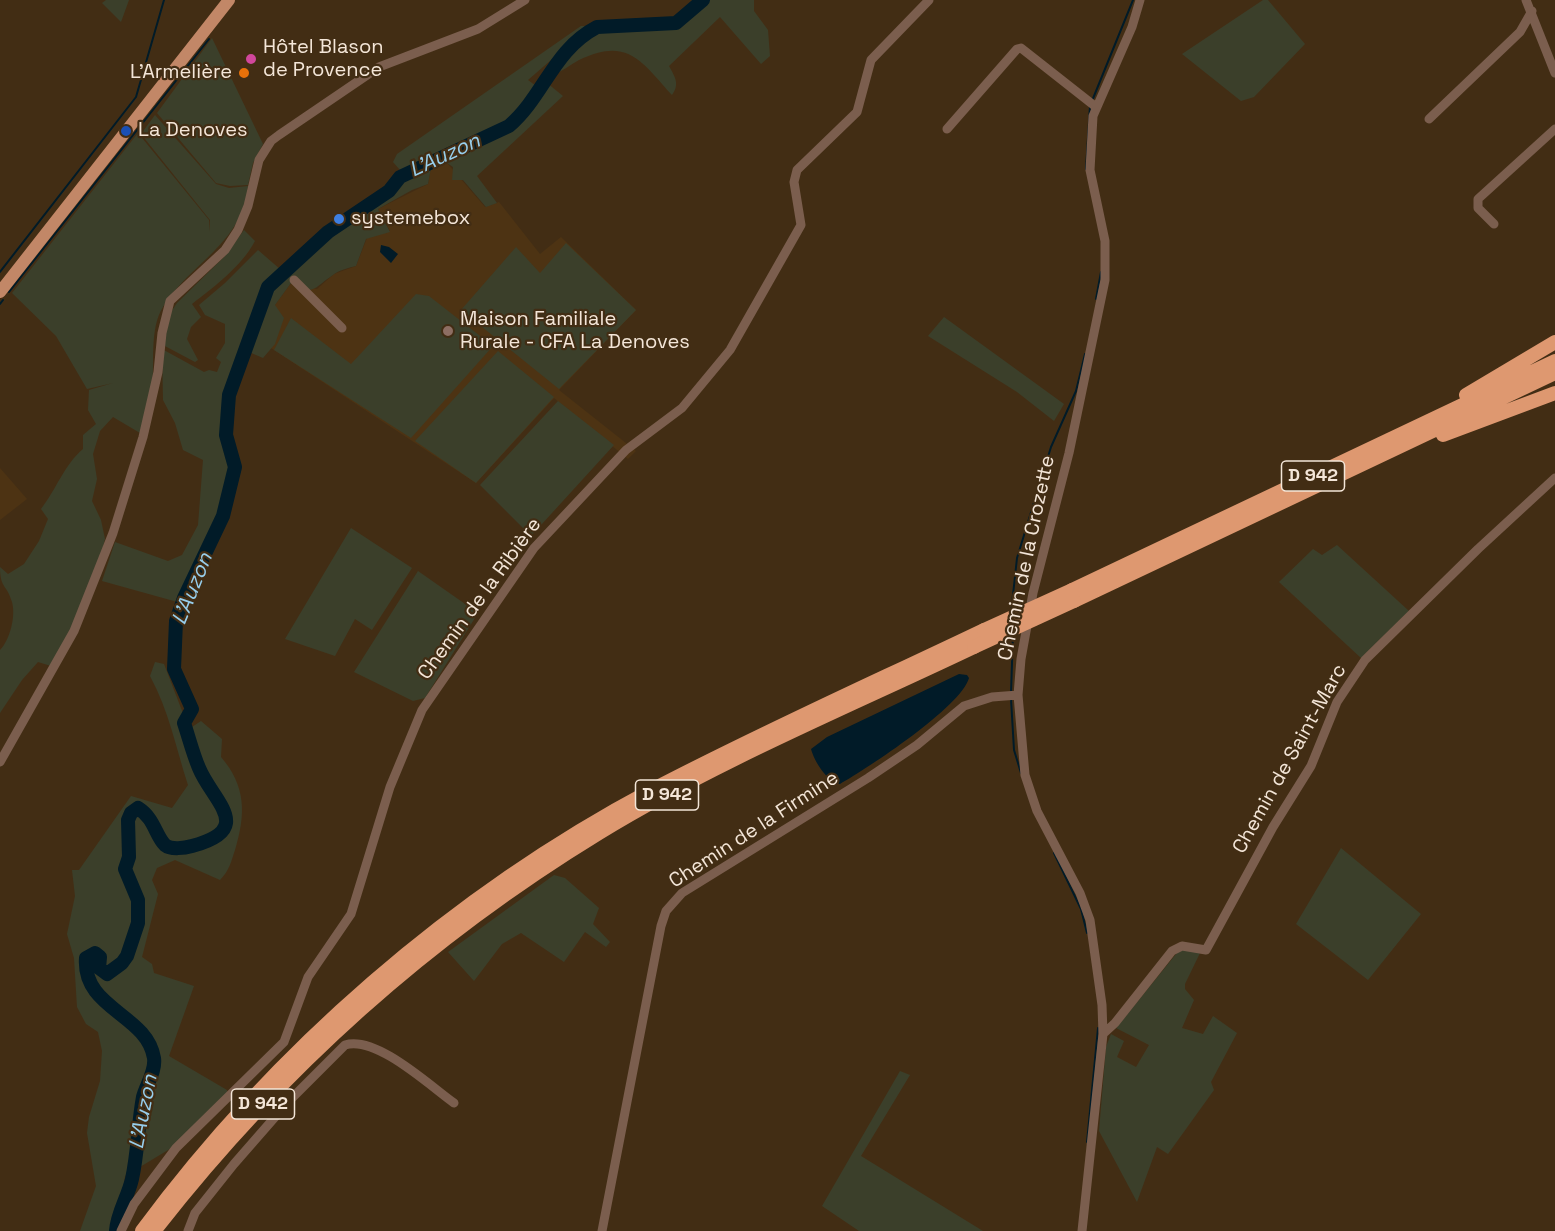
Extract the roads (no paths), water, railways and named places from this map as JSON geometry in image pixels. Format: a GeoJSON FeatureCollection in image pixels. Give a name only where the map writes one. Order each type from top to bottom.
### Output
{"type":"FeatureCollection","features":[{"type":"Feature","properties":{"kind":"highway","name":"D 942"},"geometry":{"type":"LineString","coordinates":[[1362,458],[1555,342]]}},
{"type":"Feature","properties":{"kind":"highway","name":"D 942"},"geometry":{"type":"LineString","coordinates":[[154,1231],[217,1152],[350,1018],[453,933],[513,889],[599,833],[657,800],[740,758],[1362,458],[1555,361]]}},
{"type":"Feature","properties":{"kind":"highway","name":"D 942"},"geometry":{"type":"LineString","coordinates":[[1362,458],[1555,373]]}},
{"type":"Feature","properties":{"kind":"highway","name":"D 942"},"geometry":{"type":"LineString","coordinates":[[1362,458],[1555,393]]}},
{"type":"Feature","properties":{"kind":"highway","name":"D 942"},"geometry":{"type":"LineString","coordinates":[[142,1231],[209,1146],[284,1067],[378,979],[455,918],[561,845],[651,791],[984,630],[1073,596]]}},
{"type":"Feature","properties":{"kind":"main road"},"geometry":{"type":"LineString","coordinates":[[0,292],[229,0]]}},
{"type":"Feature","properties":{"kind":"street"},"geometry":{"type":"LineString","coordinates":[[0,762],[74,631],[113,532],[143,437],[159,372],[162,333],[170,301],[225,250],[238,230],[266,148],[279,135],[379,66],[478,28],[525,0]]}},
{"type":"Feature","properties":{"kind":"street","name":"Chemin de la Ribière"},"geometry":{"type":"LineString","coordinates":[[121,1231],[134,1204],[177,1148],[284,1041],[290,1031],[308,977],[351,914],[390,787],[422,710],[534,548],[626,450],[682,408],[730,350],[801,225],[794,182],[797,170],[857,112],[871,60],[930,0]]}},
{"type":"Feature","properties":{"kind":"street","name":"Chemin de la Crozette"},"geometry":{"type":"LineString","coordinates":[[1082,1231],[1103,1034],[1102,1005],[1090,920],[1080,893],[1037,811],[1025,775],[1018,695],[1021,659],[1034,593],[1069,453],[1105,280],[1105,241],[1090,170],[1093,116],[1132,27],[1140,0]]}},
{"type":"Feature","properties":{"kind":"street"},"geometry":{"type":"LineString","coordinates":[[1526,0],[1555,70]]}},
{"type":"Feature","properties":{"kind":"street"},"geometry":{"type":"LineString","coordinates":[[1429,119],[1520,32],[1532,11]]}},
{"type":"Feature","properties":{"kind":"street"},"geometry":{"type":"LineString","coordinates":[[947,129],[1017,49],[1021,48],[1096,107]]}},
{"type":"Feature","properties":{"kind":"street"},"geometry":{"type":"LineString","coordinates":[[1494,224],[1478,208],[1478,199],[1555,129]]}},
{"type":"Feature","properties":{"kind":"street"},"geometry":{"type":"LineString","coordinates":[[294,280],[342,328]]}},
{"type":"Feature","properties":{"kind":"street","name":"Chemin de Saint-Marc"},"geometry":{"type":"LineString","coordinates":[[1103,1034],[1116,1023],[1172,951],[1182,946],[1206,950],[1273,827],[1311,766],[1337,702],[1365,660],[1486,541],[1555,478]]}},
{"type":"Feature","properties":{"kind":"street","name":"Chemin de la Firmine"},"geometry":{"type":"LineString","coordinates":[[602,1231],[661,926],[673,902],[682,893],[892,763],[964,706],[992,697],[1018,695]]}},
{"type":"Feature","properties":{"kind":"street"},"geometry":{"type":"LineString","coordinates":[[188,1231],[195,1213],[234,1164],[289,1101],[345,1045],[352,1042],[392,1057],[454,1103]]}},
{"type":"Feature","properties":{"kind":"water"},"geometry":{"type":"Polygon","coordinates":[[[381,245],[389,247],[398,254],[391,263],[380,252],[381,245]]]}},
{"type":"Feature","properties":{"kind":"water"},"geometry":{"type":"Polygon","coordinates":[[[959,674],[967,675],[969,678],[949,705],[912,736],[871,765],[840,784],[830,779],[818,765],[811,749],[827,737],[959,674]]]}},
{"type":"Feature","properties":{"kind":"waterway"},"geometry":{"type":"LineString","coordinates":[[0,272],[136,97],[164,0]]}},
{"type":"Feature","properties":{"kind":"waterway","name":"L'Auzon"},"geometry":{"type":"LineString","coordinates":[[116,1231],[118,1218],[132,1179],[143,1097],[152,1073],[154,1058],[149,1043],[140,1031],[94,989],[87,975],[86,958],[95,953],[100,957],[99,968],[107,974],[122,963],[127,956],[138,923],[138,900],[125,869],[129,857],[128,820],[131,813],[138,808],[144,812],[165,845],[174,848],[189,847],[211,839],[222,831],[226,823],[225,813],[199,768],[184,723],[192,709],[174,669],[176,621],[184,598],[223,516],[235,467],[226,435],[229,395],[268,287],[328,232],[389,191],[400,177],[509,126],[521,114],[570,48],[597,27],[676,23],[703,0]]}},
{"type":"Feature","properties":{"kind":"waterway"},"geometry":{"type":"LineString","coordinates":[[1092,101],[1133,0]]}},
{"type":"Feature","properties":{"kind":"waterway"},"geometry":{"type":"LineString","coordinates":[[9,292],[209,39]]}},
{"type":"Feature","properties":{"kind":"waterway"},"geometry":{"type":"LineString","coordinates":[[1086,169],[1090,106]]}},
{"type":"Feature","properties":{"kind":"waterway"},"geometry":{"type":"LineString","coordinates":[[1096,299],[1101,272]]}},
{"type":"Feature","properties":{"kind":"waterway"},"geometry":{"type":"LineString","coordinates":[[0,304],[3,300]]}},
{"type":"Feature","properties":{"kind":"waterway"},"geometry":{"type":"LineString","coordinates":[[1011,613],[1017,558],[1051,447],[1076,391],[1085,354]]}},
{"type":"Feature","properties":{"kind":"waterway"},"geometry":{"type":"LineString","coordinates":[[1011,693],[1013,633]]}},
{"type":"Feature","properties":{"kind":"waterway"},"geometry":{"type":"LineString","coordinates":[[1011,699],[1014,750],[1021,773]]}},
{"type":"Feature","properties":{"kind":"waterway"},"geometry":{"type":"LineString","coordinates":[[1054,853],[1081,909],[1087,933]]}},
{"type":"Feature","properties":{"kind":"waterway"},"geometry":{"type":"LineString","coordinates":[[1087,1142],[1098,1028]]}},
{"type":"Feature","properties":{"kind":"place","name":"Hôtel Blason de Provence"},"geometry":{"type":"Point","coordinates":[251,59]}},
{"type":"Feature","properties":{"kind":"place","name":"L'Armelière"},"geometry":{"type":"Point","coordinates":[244,73]}},
{"type":"Feature","properties":{"kind":"place","name":"La Denoves"},"geometry":{"type":"Point","coordinates":[126,131]}},
{"type":"Feature","properties":{"kind":"place","name":"systemebox"},"geometry":{"type":"Point","coordinates":[339,219]}},
{"type":"Feature","properties":{"kind":"place","name":"Maison Familiale Rurale - CFA La Denoves"},"geometry":{"type":"Point","coordinates":[448,331]}}]}
